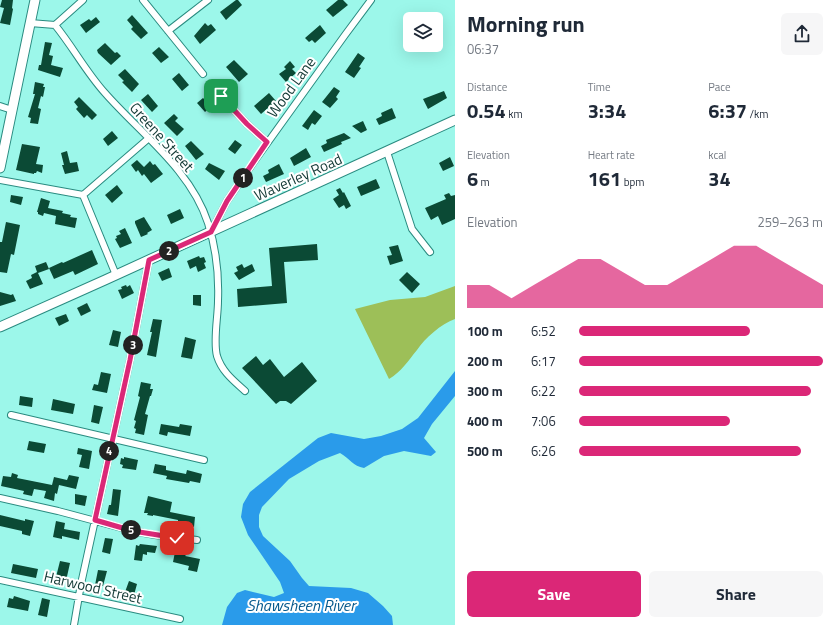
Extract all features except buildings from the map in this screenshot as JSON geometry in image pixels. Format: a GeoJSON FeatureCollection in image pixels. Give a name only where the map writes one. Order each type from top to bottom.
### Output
{"type":"FeatureCollection","features":[{"type":"Feature","properties":{"kind":"main road"},"geometry":{"type":"LineString","coordinates":[[0,168],[35,0]]}},
{"type":"Feature","properties":{"kind":"main road","name":"Waverley Road"},"geometry":{"type":"LineString","coordinates":[[0,327],[455,120]]}},
{"type":"Feature","properties":{"kind":"street"},"geometry":{"type":"LineString","coordinates":[[30,23],[55,25],[83,0]]}},
{"type":"Feature","properties":{"kind":"street"},"geometry":{"type":"LineString","coordinates":[[143,0],[203,74]]}},
{"type":"Feature","properties":{"kind":"street"},"geometry":{"type":"LineString","coordinates":[[168,31],[208,0]]}},
{"type":"Feature","properties":{"kind":"street","name":"Wood Lane"},"geometry":{"type":"LineString","coordinates":[[211,232],[227,201],[267,142],[372,0]]}},
{"type":"Feature","properties":{"kind":"street","name":"Greene Street"},"geometry":{"type":"LineString","coordinates":[[55,25],[105,94],[170,161],[188,185],[204,213],[211,232],[216,258],[218,282],[216,334],[217,356],[228,377],[245,391]]}},
{"type":"Feature","properties":{"kind":"street"},"geometry":{"type":"LineString","coordinates":[[221,96],[247,124],[267,142]]}},
{"type":"Feature","properties":{"kind":"street"},"geometry":{"type":"LineString","coordinates":[[0,106],[12,110]]}},
{"type":"Feature","properties":{"kind":"street"},"geometry":{"type":"LineString","coordinates":[[83,195],[149,138]]}},
{"type":"Feature","properties":{"kind":"street"},"geometry":{"type":"LineString","coordinates":[[387,152],[412,229],[430,252]]}},
{"type":"Feature","properties":{"kind":"street"},"geometry":{"type":"LineString","coordinates":[[0,180],[83,195]]}},
{"type":"Feature","properties":{"kind":"street"},"geometry":{"type":"LineString","coordinates":[[83,195],[116,275]]}},
{"type":"Feature","properties":{"kind":"street"},"geometry":{"type":"LineString","coordinates":[[74,625],[78,597],[130,360],[149,260]]}},
{"type":"Feature","properties":{"kind":"street"},"geometry":{"type":"LineString","coordinates":[[11,415],[204,460]]}},
{"type":"Feature","properties":{"kind":"street"},"geometry":{"type":"LineString","coordinates":[[0,498],[58,510],[152,535],[197,540]]}},
{"type":"Feature","properties":{"kind":"street","name":"Harwood Street"},"geometry":{"type":"LineString","coordinates":[[0,580],[180,620]]}},
{"type":"Feature","properties":{"kind":"green space"},"geometry":{"type":"Polygon","coordinates":[[[455,286],[455,319],[444,324],[429,336],[420,345],[401,370],[389,379],[355,309],[390,300],[425,297],[455,286]]]}},
{"type":"Feature","properties":{"kind":"water","name":"Shawsheen River"},"geometry":{"type":"Polygon","coordinates":[[[455,371],[455,396],[432,424],[424,438],[436,452],[431,456],[404,451],[384,456],[364,468],[354,464],[340,453],[319,461],[289,479],[262,507],[259,515],[259,527],[263,536],[290,561],[309,586],[351,588],[368,593],[392,616],[393,625],[222,625],[227,607],[237,593],[245,590],[274,597],[284,593],[280,582],[248,535],[241,517],[243,504],[250,492],[318,438],[331,433],[364,439],[381,436],[402,429],[418,418],[455,371]]]}},
{"type":"Feature","properties":{"kind":"route"},"geometry":{"type":"LineString","coordinates":[[177,538],[133,531],[95,520],[130,360],[149,260],[211,232],[227,201],[267,142],[229,106],[221,96]]}}]}
